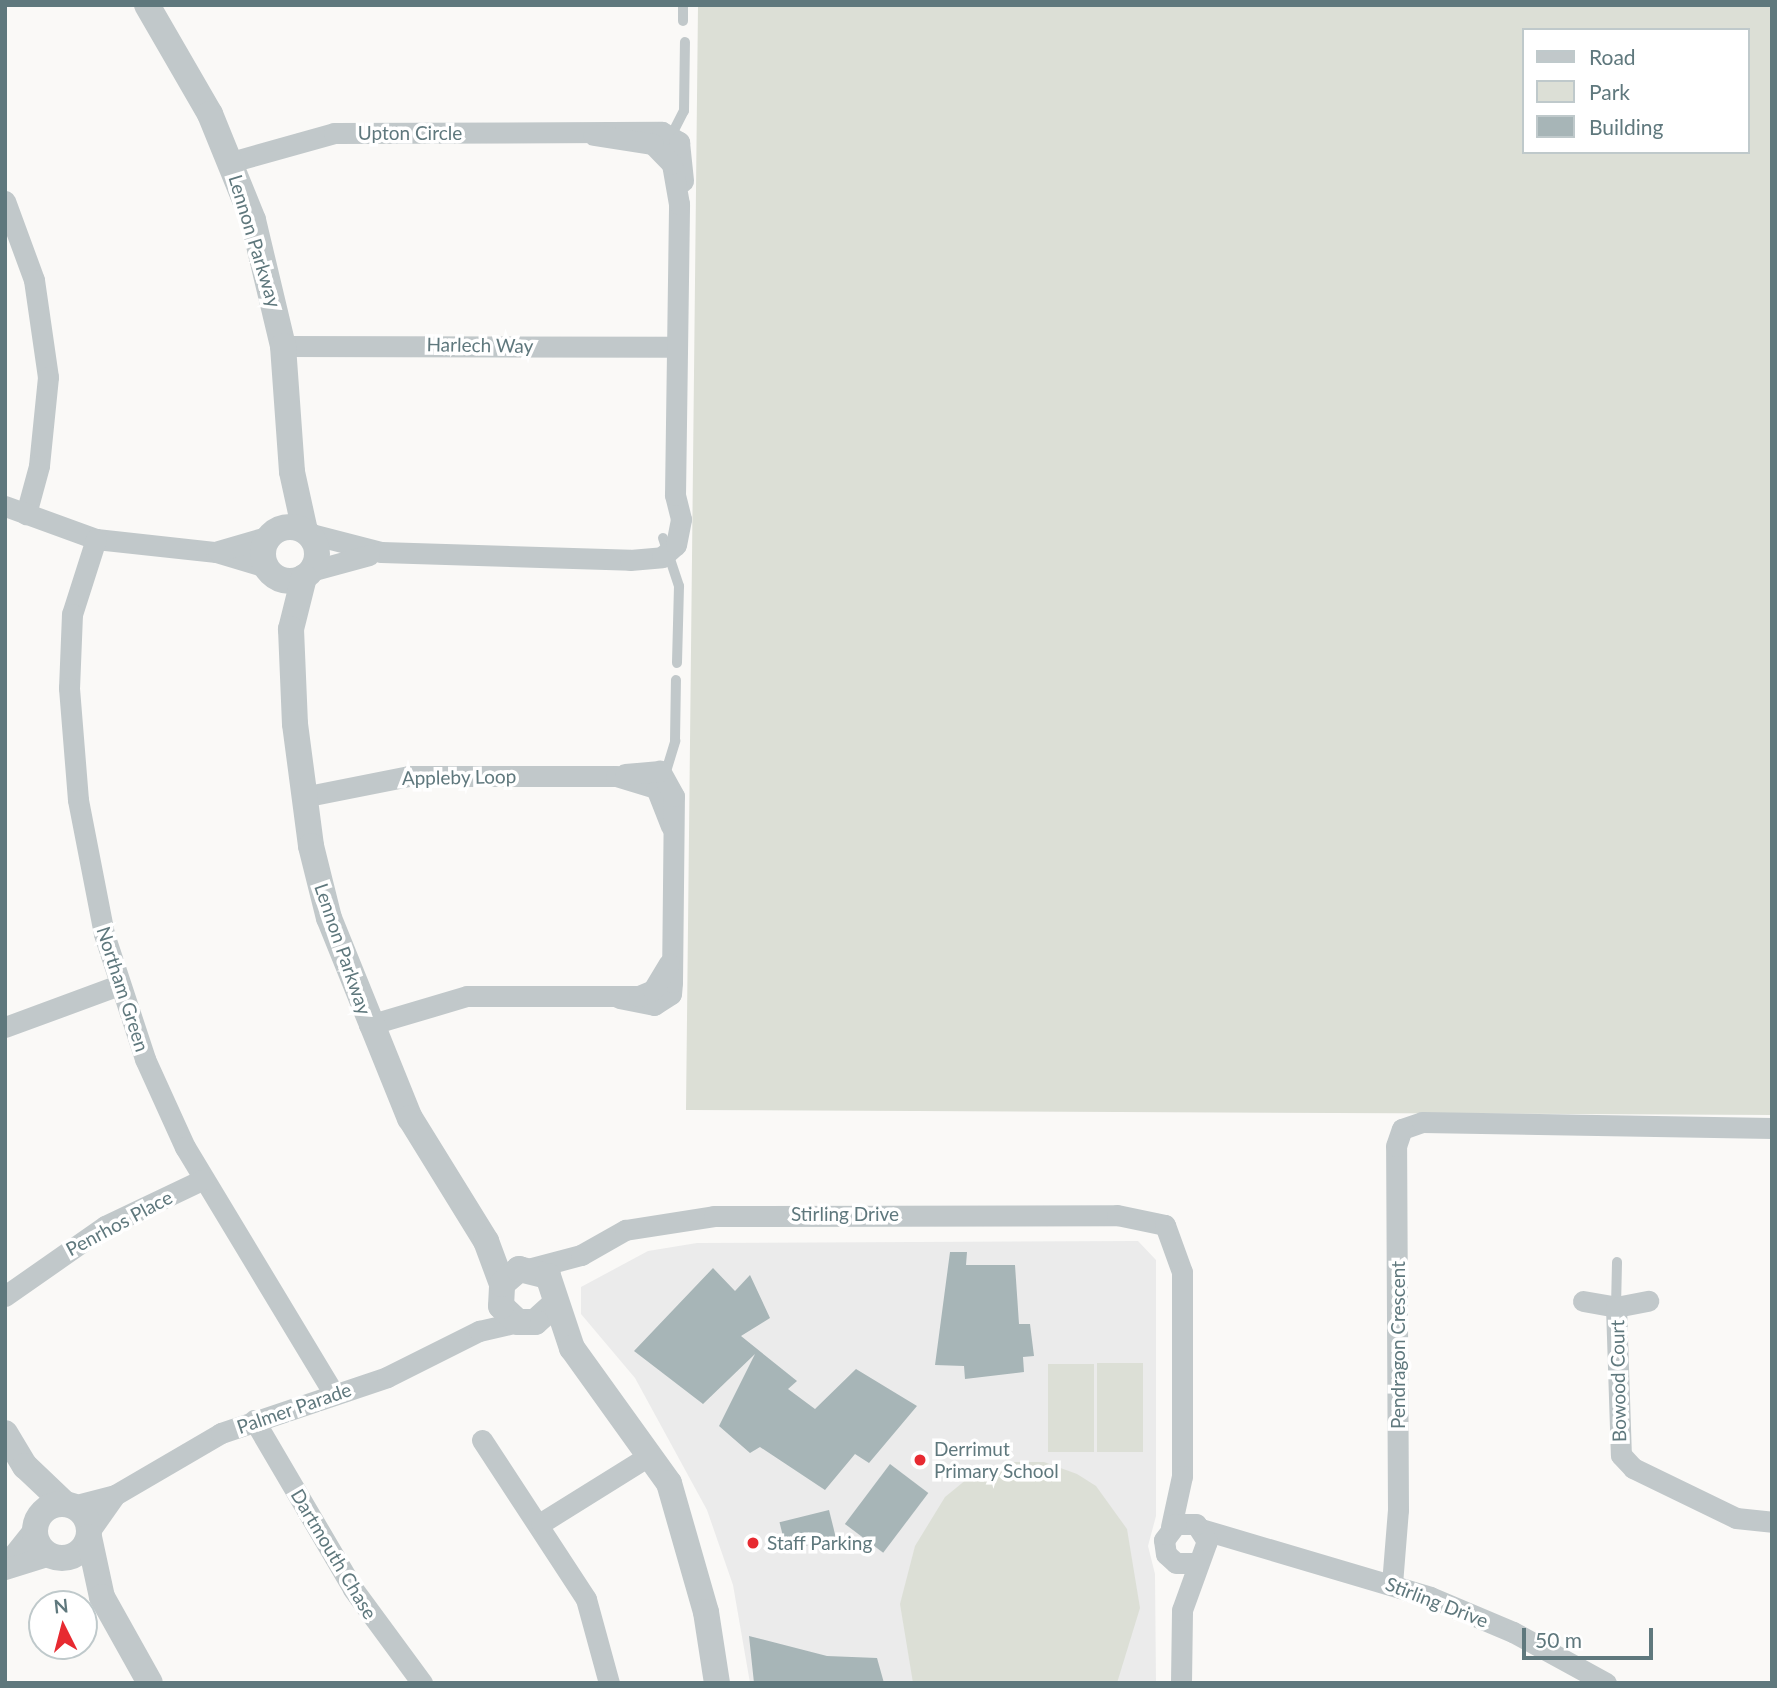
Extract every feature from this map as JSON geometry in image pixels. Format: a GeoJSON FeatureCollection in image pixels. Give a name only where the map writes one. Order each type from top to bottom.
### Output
{"type":"FeatureCollection","features":[{"type":"Feature","properties":{"kind":"street","name":"Lennon Parkway"},"geometry":{"type":"LineString","coordinates":[[147,5],[163,16],[232,162],[253,220],[283,346],[292,472],[306,532]]}},
{"type":"Feature","properties":{"kind":"street","name":"Upton Circle"},"geometry":{"type":"LineString","coordinates":[[232,162],[334,133],[594,135],[668,142]]}},
{"type":"Feature","properties":{"kind":"street"},"geometry":{"type":"LineString","coordinates":[[216,552],[274,533],[306,532],[381,552],[603,557],[666,545],[675,495],[679,204],[668,142]]}},
{"type":"Feature","properties":{"kind":"street"},"geometry":{"type":"LineString","coordinates":[[5,201],[34,280],[48,377],[40,466],[26,514]]}},
{"type":"Feature","properties":{"kind":"street","name":"Harlech Way"},"geometry":{"type":"LineString","coordinates":[[283,346],[677,347]]}},
{"type":"Feature","properties":{"kind":"street","name":"Lennon Parkway"},"geometry":{"type":"LineString","coordinates":[[274,533],[292,472]]}},
{"type":"Feature","properties":{"kind":"street"},"geometry":{"type":"LineString","coordinates":[[5,506],[96,539],[216,552],[269,571],[288,581],[381,552]]}},
{"type":"Feature","properties":{"kind":"street"},"geometry":{"type":"LineString","coordinates":[[306,532],[317,556],[308,574]]}},
{"type":"Feature","properties":{"kind":"street"},"geometry":{"type":"LineString","coordinates":[[269,571],[263,551],[274,533]]}},
{"type":"Feature","properties":{"kind":"street","name":"Northam Green"},"geometry":{"type":"LineString","coordinates":[[96,539],[72,614],[69,688],[83,833],[119,985],[163,1103],[202,1180],[334,1394]]}},
{"type":"Feature","properties":{"kind":"street","name":"Lennon Parkway"},"geometry":{"type":"LineString","coordinates":[[269,571],[291,629],[303,797],[329,918],[369,1025],[410,1118],[486,1241],[501,1288],[501,1306],[522,1323],[572,1348]]}},
{"type":"Feature","properties":{"kind":"street","name":"Lennon Parkway"},"geometry":{"type":"LineString","coordinates":[[291,629],[308,574]]}},
{"type":"Feature","properties":{"kind":"street","name":"Appleby Loop"},"geometry":{"type":"LineString","coordinates":[[303,797],[410,776],[616,776],[648,769],[661,782]]}},
{"type":"Feature","properties":{"kind":"street"},"geometry":{"type":"LineString","coordinates":[[369,1025],[467,996],[659,996],[669,963],[671,826],[674,796],[661,782]]}},
{"type":"Feature","properties":{"kind":"street"},"geometry":{"type":"LineString","coordinates":[[5,1027],[119,985]]}},
{"type":"Feature","properties":{"kind":"street","name":"Pendragon Crescent"},"geometry":{"type":"LineString","coordinates":[[1392,1584],[1398,1155],[1412,1135],[1431,1125],[1772,1128]]}},
{"type":"Feature","properties":{"kind":"street","name":"Penrhos Place"},"geometry":{"type":"LineString","coordinates":[[5,1296],[105,1226],[202,1180]]}},
{"type":"Feature","properties":{"kind":"street","name":"Stirling Drive"},"geometry":{"type":"LineString","coordinates":[[529,1268],[581,1255],[625,1230],[714,1216],[1117,1216],[1165,1225],[1182,1272],[1182,1476],[1171,1527]]}},
{"type":"Feature","properties":{"kind":"street","name":"Lennon Parkway"},"geometry":{"type":"LineString","coordinates":[[486,1241],[529,1268],[548,1276],[554,1303],[572,1348],[668,1483],[679,1528],[706,1612],[717,1683]]}},
{"type":"Feature","properties":{"kind":"street"},"geometry":{"type":"LineString","coordinates":[[522,1323],[554,1303],[581,1255]]}},
{"type":"Feature","properties":{"kind":"street"},"geometry":{"type":"LineString","coordinates":[[479,1331],[501,1288],[529,1268]]}},
{"type":"Feature","properties":{"kind":"street","name":"Bowood Court"},"geometry":{"type":"LineString","coordinates":[[1583,1301],[1616,1307],[1648,1301]]}},
{"type":"Feature","properties":{"kind":"street","name":"Bowood Court"},"geometry":{"type":"LineString","coordinates":[[1616,1307],[1620,1455],[1633,1468],[1735,1518],[1772,1522]]}},
{"type":"Feature","properties":{"kind":"street","name":"Palmer Parade"},"geometry":{"type":"LineString","coordinates":[[69,1505],[115,1495],[254,1420],[387,1377],[479,1331],[522,1323]]}},
{"type":"Feature","properties":{"kind":"street","name":"Dartmouth Chase"},"geometry":{"type":"LineString","coordinates":[[254,1420],[353,1589],[422,1683]]}},
{"type":"Feature","properties":{"kind":"street"},"geometry":{"type":"LineString","coordinates":[[5,1433],[25,1466],[69,1505],[89,1534],[102,1597],[150,1683]]}},
{"type":"Feature","properties":{"kind":"street"},"geometry":{"type":"LineString","coordinates":[[482,1440],[541,1523],[586,1599],[609,1683]]}},
{"type":"Feature","properties":{"kind":"street"},"geometry":{"type":"LineString","coordinates":[[541,1523],[647,1457]]}},
{"type":"Feature","properties":{"kind":"street"},"geometry":{"type":"LineString","coordinates":[[25,1466],[38,1543],[102,1597]]}},
{"type":"Feature","properties":{"kind":"street","name":"Stirling Drive"},"geometry":{"type":"LineString","coordinates":[[1182,1476],[1199,1526],[1258,1550],[1392,1584],[1513,1632],[1606,1683]]}},
{"type":"Feature","properties":{"kind":"street","name":"Palmer Parade"},"geometry":{"type":"LineString","coordinates":[[89,1534],[115,1495]]}},
{"type":"Feature","properties":{"kind":"street"},"geometry":{"type":"LineString","coordinates":[[5,1567],[48,1508],[69,1505]]}},
{"type":"Feature","properties":{"kind":"street"},"geometry":{"type":"LineString","coordinates":[[1181,1683],[1182,1610],[1170,1559],[1163,1547],[1171,1527],[1199,1526],[1207,1548],[1198,1561],[1182,1610]]}},
{"type":"Feature","properties":{"kind":"street"},"geometry":{"type":"LineString","coordinates":[[5,1567],[80,1552],[89,1534]]}},
{"type":"Feature","properties":{"kind":"street","name":"Pendragon Crescent"},"geometry":{"type":"LineString","coordinates":[[1371,1577],[1394,1534]]}},
{"type":"Feature","properties":{"kind":"street","name":"Stirling Drive"},"geometry":{"type":"LineString","coordinates":[[1198,1561],[1258,1550]]}},
{"type":"Feature","properties":{"kind":"street"},"geometry":{"type":"LineString","coordinates":[[1170,1559],[1198,1561]]}},
{"type":"Feature","properties":{"kind":"lane"},"geometry":{"type":"LineString","coordinates":[[683,5],[683,21]]}},
{"type":"Feature","properties":{"kind":"lane"},"geometry":{"type":"LineString","coordinates":[[668,142],[684,111],[685,42]]}},
{"type":"Feature","properties":{"kind":"lane"},"geometry":{"type":"LineString","coordinates":[[666,545],[679,586],[677,663]]}},
{"type":"Feature","properties":{"kind":"lane"},"geometry":{"type":"LineString","coordinates":[[661,782],[675,741],[676,680]]}},
{"type":"Feature","properties":{"kind":"lane","name":"Bowood Court"},"geometry":{"type":"LineString","coordinates":[[1616,1307],[1617,1262]]}},
{"type":"Feature","properties":{"kind":"shaded area","name":"Derrimut Primary School"},"geometry":{"type":"Polygon","coordinates":[[[1138,1241],[1156,1260],[1156,1516],[1148,1546],[1155,1574],[1156,1683],[750,1683],[733,1585],[707,1510],[635,1378],[581,1314],[581,1287],[648,1251],[697,1243],[1138,1241]]]}},
{"type":"Feature","properties":{"kind":"green space"},"geometry":{"type":"Polygon","coordinates":[[[698,5],[1772,5],[1772,1115],[686,1110],[698,5]]]}},
{"type":"Feature","properties":{"kind":"green space"},"geometry":{"type":"Polygon","coordinates":[[[1097,1363],[1143,1363],[1143,1452],[1097,1452],[1097,1363]]]}},
{"type":"Feature","properties":{"kind":"green space"},"geometry":{"type":"Polygon","coordinates":[[[1048,1364],[1094,1364],[1094,1452],[1048,1452],[1048,1364]]]}},
{"type":"Feature","properties":{"kind":"green space"},"geometry":{"type":"Polygon","coordinates":[[[1014,1462],[1044,1462],[1077,1474],[1096,1486],[1127,1529],[1140,1608],[1117,1683],[913,1683],[900,1604],[915,1546],[945,1497],[967,1479],[1014,1462]]]}},
{"type":"Feature","properties":{"kind":"building"},"geometry":{"type":"Polygon","coordinates":[[[950,1252],[967,1252],[966,1265],[1015,1265],[1019,1324],[1030,1324],[1034,1356],[1023,1357],[1024,1372],[965,1379],[964,1366],[935,1365],[950,1252]]]}},
{"type":"Feature","properties":{"kind":"building"},"geometry":{"type":"Polygon","coordinates":[[[713,1268],[735,1291],[750,1275],[770,1318],[741,1336],[797,1381],[788,1389],[815,1409],[856,1369],[917,1406],[869,1463],[855,1454],[825,1490],[760,1447],[750,1453],[719,1426],[755,1354],[703,1404],[634,1351],[713,1268]]]}},
{"type":"Feature","properties":{"kind":"building"},"geometry":{"type":"Polygon","coordinates":[[[890,1464],[928,1493],[883,1553],[845,1524],[890,1464]]]}},
{"type":"Feature","properties":{"kind":"building"},"geometry":{"type":"Polygon","coordinates":[[[829,1510],[836,1538],[787,1550],[780,1522],[829,1510]]]}},
{"type":"Feature","properties":{"kind":"building"},"geometry":{"type":"Polygon","coordinates":[[[749,1636],[827,1656],[877,1658],[884,1683],[754,1683],[749,1636]]]}},
{"type":"Feature","properties":{"kind":"place","name":"Derrimut Primary School"},"geometry":{"type":"Point","coordinates":[920,1460]}},
{"type":"Feature","properties":{"kind":"place","name":"Staff Parking"},"geometry":{"type":"Point","coordinates":[753,1543]}}]}
